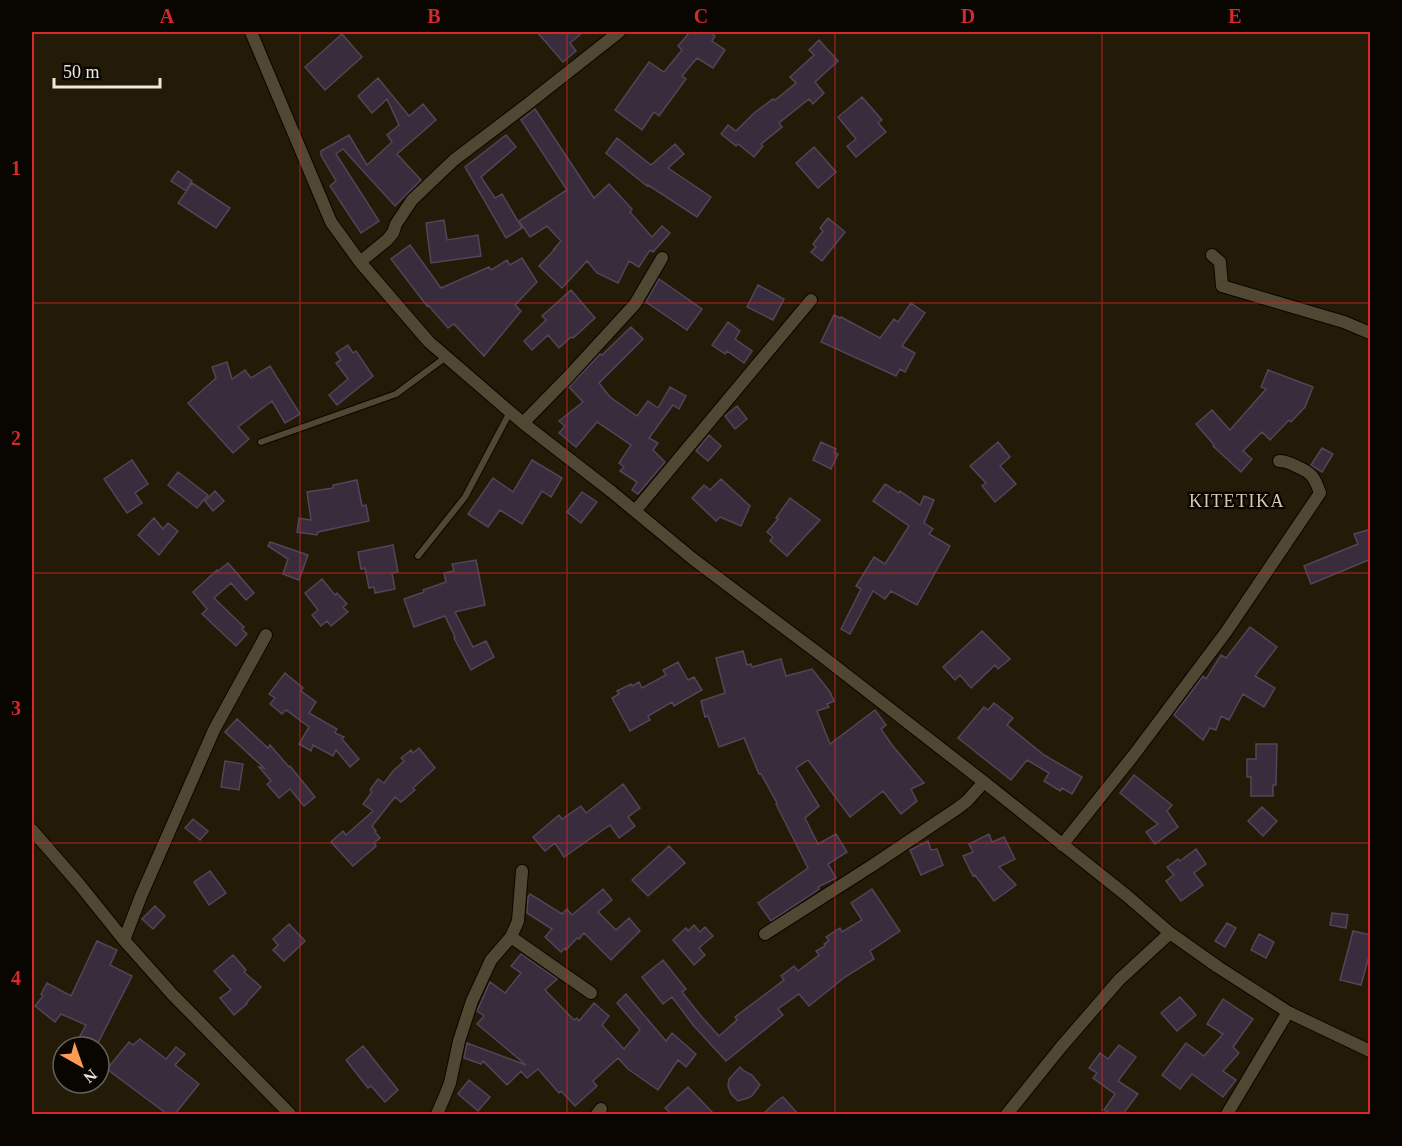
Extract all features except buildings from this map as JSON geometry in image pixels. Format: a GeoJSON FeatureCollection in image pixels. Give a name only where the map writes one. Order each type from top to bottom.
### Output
{"type":"FeatureCollection","features":[{"type":"Feature","properties":{"kind":"street"},"geometry":{"type":"LineString","coordinates":[[251,32],[331,222],[360,262],[429,342],[523,423],[693,559],[984,782],[1170,933],[1288,1012],[1371,1051]]}},
{"type":"Feature","properties":{"kind":"street"},"geometry":{"type":"LineString","coordinates":[[360,262],[387,240],[412,200],[454,160],[619,32]]}},
{"type":"Feature","properties":{"kind":"street"},"geometry":{"type":"LineString","coordinates":[[1212,255],[1220,262],[1222,286],[1344,322],[1371,333]]}},
{"type":"Feature","properties":{"kind":"street"},"geometry":{"type":"LineString","coordinates":[[523,423],[630,311],[662,258]]}},
{"type":"Feature","properties":{"kind":"street"},"geometry":{"type":"LineString","coordinates":[[635,511],[811,300]]}},
{"type":"Feature","properties":{"kind":"street"},"geometry":{"type":"LineString","coordinates":[[1062,844],[1133,756],[1226,632],[1320,493],[1315,480],[1308,471],[1286,461],[1279,461]]}},
{"type":"Feature","properties":{"kind":"street"},"geometry":{"type":"LineString","coordinates":[[124,940],[214,730],[266,635]]}},
{"type":"Feature","properties":{"kind":"street"},"geometry":{"type":"LineString","coordinates":[[765,934],[958,808],[984,782]]}},
{"type":"Feature","properties":{"kind":"street"},"geometry":{"type":"LineString","coordinates":[[32,830],[172,994],[290,1114]]}},
{"type":"Feature","properties":{"kind":"street"},"geometry":{"type":"LineString","coordinates":[[436,1114],[450,1083],[459,1041],[472,1001],[491,960],[511,937],[518,921],[522,871]]}},
{"type":"Feature","properties":{"kind":"street"},"geometry":{"type":"LineString","coordinates":[[1007,1114],[1119,980],[1170,933]]}},
{"type":"Feature","properties":{"kind":"street"},"geometry":{"type":"LineString","coordinates":[[511,937],[591,993]]}},
{"type":"Feature","properties":{"kind":"street"},"geometry":{"type":"LineString","coordinates":[[1227,1114],[1288,1012]]}},
{"type":"Feature","properties":{"kind":"lane"},"geometry":{"type":"LineString","coordinates":[[261,442],[396,394],[447,357]]}},
{"type":"Feature","properties":{"kind":"lane"},"geometry":{"type":"LineString","coordinates":[[418,556],[465,497],[510,412]]}},
{"type":"Feature","properties":{"kind":"district","name":"KITETIKA"},"geometry":{"type":"Point","coordinates":[1237,501]}}]}
